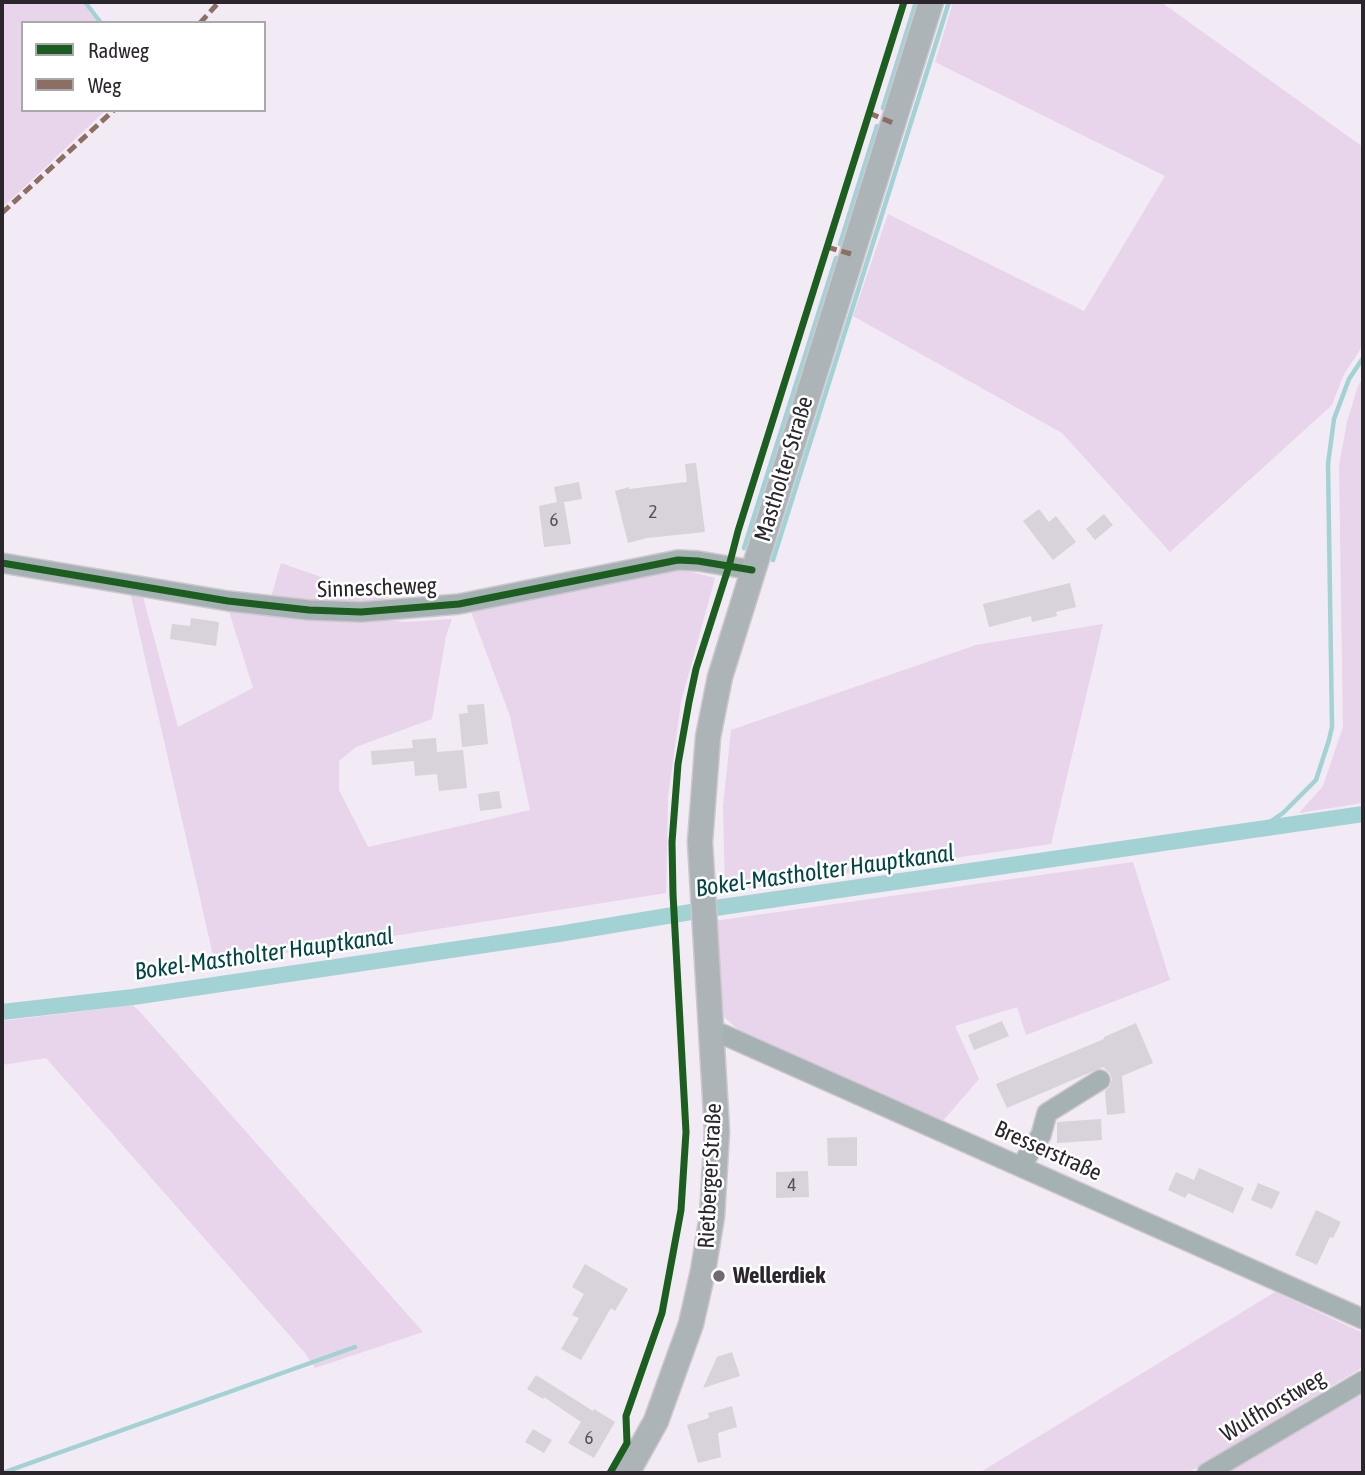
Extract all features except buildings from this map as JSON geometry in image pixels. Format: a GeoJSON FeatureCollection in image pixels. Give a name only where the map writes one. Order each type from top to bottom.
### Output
{"type":"FeatureCollection","features":[{"type":"Feature","properties":{"kind":"main road","name":"Mastholter Straße"},"geometry":{"type":"LineString","coordinates":[[711,1033],[702,885],[701,803],[708,737],[720,677],[931,2]]}},
{"type":"Feature","properties":{"kind":"main road","name":"Rietberger Straße"},"geometry":{"type":"LineString","coordinates":[[627,1473],[656,1421],[691,1324],[703,1271],[712,1216],[717,1131],[711,1033]]}},
{"type":"Feature","properties":{"kind":"street","name":"Sinnescheweg"},"geometry":{"type":"LineString","coordinates":[[2,563],[228,600],[309,610],[361,612],[459,604],[678,560],[752,570]]}},
{"type":"Feature","properties":{"kind":"street","name":"Bresserstraße"},"geometry":{"type":"LineString","coordinates":[[711,1033],[722,1034],[1363,1319]]}},
{"type":"Feature","properties":{"kind":"street"},"geometry":{"type":"LineString","coordinates":[[1021,1166],[1041,1135],[1047,1113],[1100,1080]]}},
{"type":"Feature","properties":{"kind":"street","name":"Wulfhorstweg"},"geometry":{"type":"LineString","coordinates":[[1207,1473],[1363,1381]]}},
{"type":"Feature","properties":{"kind":"shaded area"},"geometry":{"type":"Polygon","coordinates":[[[2,2],[82,2],[96,21],[21,21],[21,112],[104,112],[2,208],[2,2]]]}},
{"type":"Feature","properties":{"kind":"shaded area"},"geometry":{"type":"Polygon","coordinates":[[[953,2],[1161,2],[1363,147],[1363,345],[1343,376],[1332,405],[1170,552],[1062,433],[853,316],[888,214],[1084,311],[1165,176],[935,62],[953,2]]]}},
{"type":"Feature","properties":{"kind":"shaded area"},"geometry":{"type":"Polygon","coordinates":[[[1363,378],[1363,803],[1299,813],[1323,786],[1343,727],[1339,465],[1347,422],[1363,378]]]}},
{"type":"Feature","properties":{"kind":"shaded area"},"geometry":{"type":"Polygon","coordinates":[[[281,563],[355,589],[390,597],[361,605],[271,597],[281,563]]]}},
{"type":"Feature","properties":{"kind":"shaded area"},"geometry":{"type":"Polygon","coordinates":[[[680,569],[715,578],[681,702],[668,797],[666,893],[215,964],[130,592],[142,593],[178,727],[253,688],[227,605],[407,622],[452,619],[446,636],[432,719],[356,747],[339,761],[339,790],[368,847],[530,810],[510,716],[470,609],[680,569]]]}},
{"type":"Feature","properties":{"kind":"shaded area"},"geometry":{"type":"Polygon","coordinates":[[[1103,624],[1051,844],[725,891],[723,806],[731,730],[976,645],[1103,624]]]}},
{"type":"Feature","properties":{"kind":"shaded area"},"geometry":{"type":"Polygon","coordinates":[[[1133,862],[1170,980],[1026,1035],[1017,1007],[955,1026],[979,1079],[942,1122],[743,1034],[724,1017],[717,1000],[714,921],[1133,862]]]}},
{"type":"Feature","properties":{"kind":"shaded area"},"geometry":{"type":"Polygon","coordinates":[[[133,1005],[423,1332],[315,1368],[305,1353],[46,1058],[2,1065],[2,1021],[133,1005]]]}},
{"type":"Feature","properties":{"kind":"shaded area"},"geometry":{"type":"Polygon","coordinates":[[[1275,1292],[1363,1333],[1363,1367],[1188,1473],[979,1473],[1275,1292]]]}},
{"type":"Feature","properties":{"kind":"shaded area"},"geometry":{"type":"Polygon","coordinates":[[[1363,1394],[1363,1473],[1225,1473],[1363,1394]]]}},
{"type":"Feature","properties":{"kind":"waterway"},"geometry":{"type":"LineString","coordinates":[[85,2],[99,21]]}},
{"type":"Feature","properties":{"kind":"waterway"},"geometry":{"type":"LineString","coordinates":[[883,108],[916,2]]}},
{"type":"Feature","properties":{"kind":"waterway"},"geometry":{"type":"LineString","coordinates":[[773,560],[949,2]]}},
{"type":"Feature","properties":{"kind":"waterway"},"geometry":{"type":"LineString","coordinates":[[840,244],[877,126]]}},
{"type":"Feature","properties":{"kind":"waterway"},"geometry":{"type":"LineString","coordinates":[[744,548],[836,258]]}},
{"type":"Feature","properties":{"kind":"waterway"},"geometry":{"type":"LineString","coordinates":[[1258,830],[1283,813],[1316,780],[1332,727],[1328,464],[1334,419],[1349,379],[1363,358]]}},
{"type":"Feature","properties":{"kind":"waterway","name":"Bokel-Mastholter Hauptkanal"},"geometry":{"type":"LineString","coordinates":[[2,1012],[133,997],[559,934],[715,908],[1363,814]]}},
{"type":"Feature","properties":{"kind":"waterway"},"geometry":{"type":"LineString","coordinates":[[2,1473],[355,1347]]}},
{"type":"Feature","properties":{"kind":"marked path"},"geometry":{"type":"LineString","coordinates":[[202,21],[219,2]]}},
{"type":"Feature","properties":{"kind":"marked path"},"geometry":{"type":"LineString","coordinates":[[2,213],[112,112]]}},
{"type":"Feature","properties":{"kind":"marked path"},"geometry":{"type":"LineString","coordinates":[[869,113],[893,123]]}},
{"type":"Feature","properties":{"kind":"marked path"},"geometry":{"type":"LineString","coordinates":[[827,247],[851,254]]}},
{"type":"Feature","properties":{"kind":"cycle path"},"geometry":{"type":"LineString","coordinates":[[610,1473],[627,1443],[626,1416],[662,1313],[681,1210],[686,1132],[672,842],[678,764],[689,702],[696,669],[738,531],[904,2]]}},
{"type":"Feature","properties":{"kind":"cycle path"},"geometry":{"type":"LineString","coordinates":[[2,563],[228,601],[309,610],[361,612],[459,604],[678,560],[752,570]]}},
{"type":"Feature","properties":{"kind":"place","name":"Wellerdiek"},"geometry":{"type":"Point","coordinates":[719,1276]}}]}
